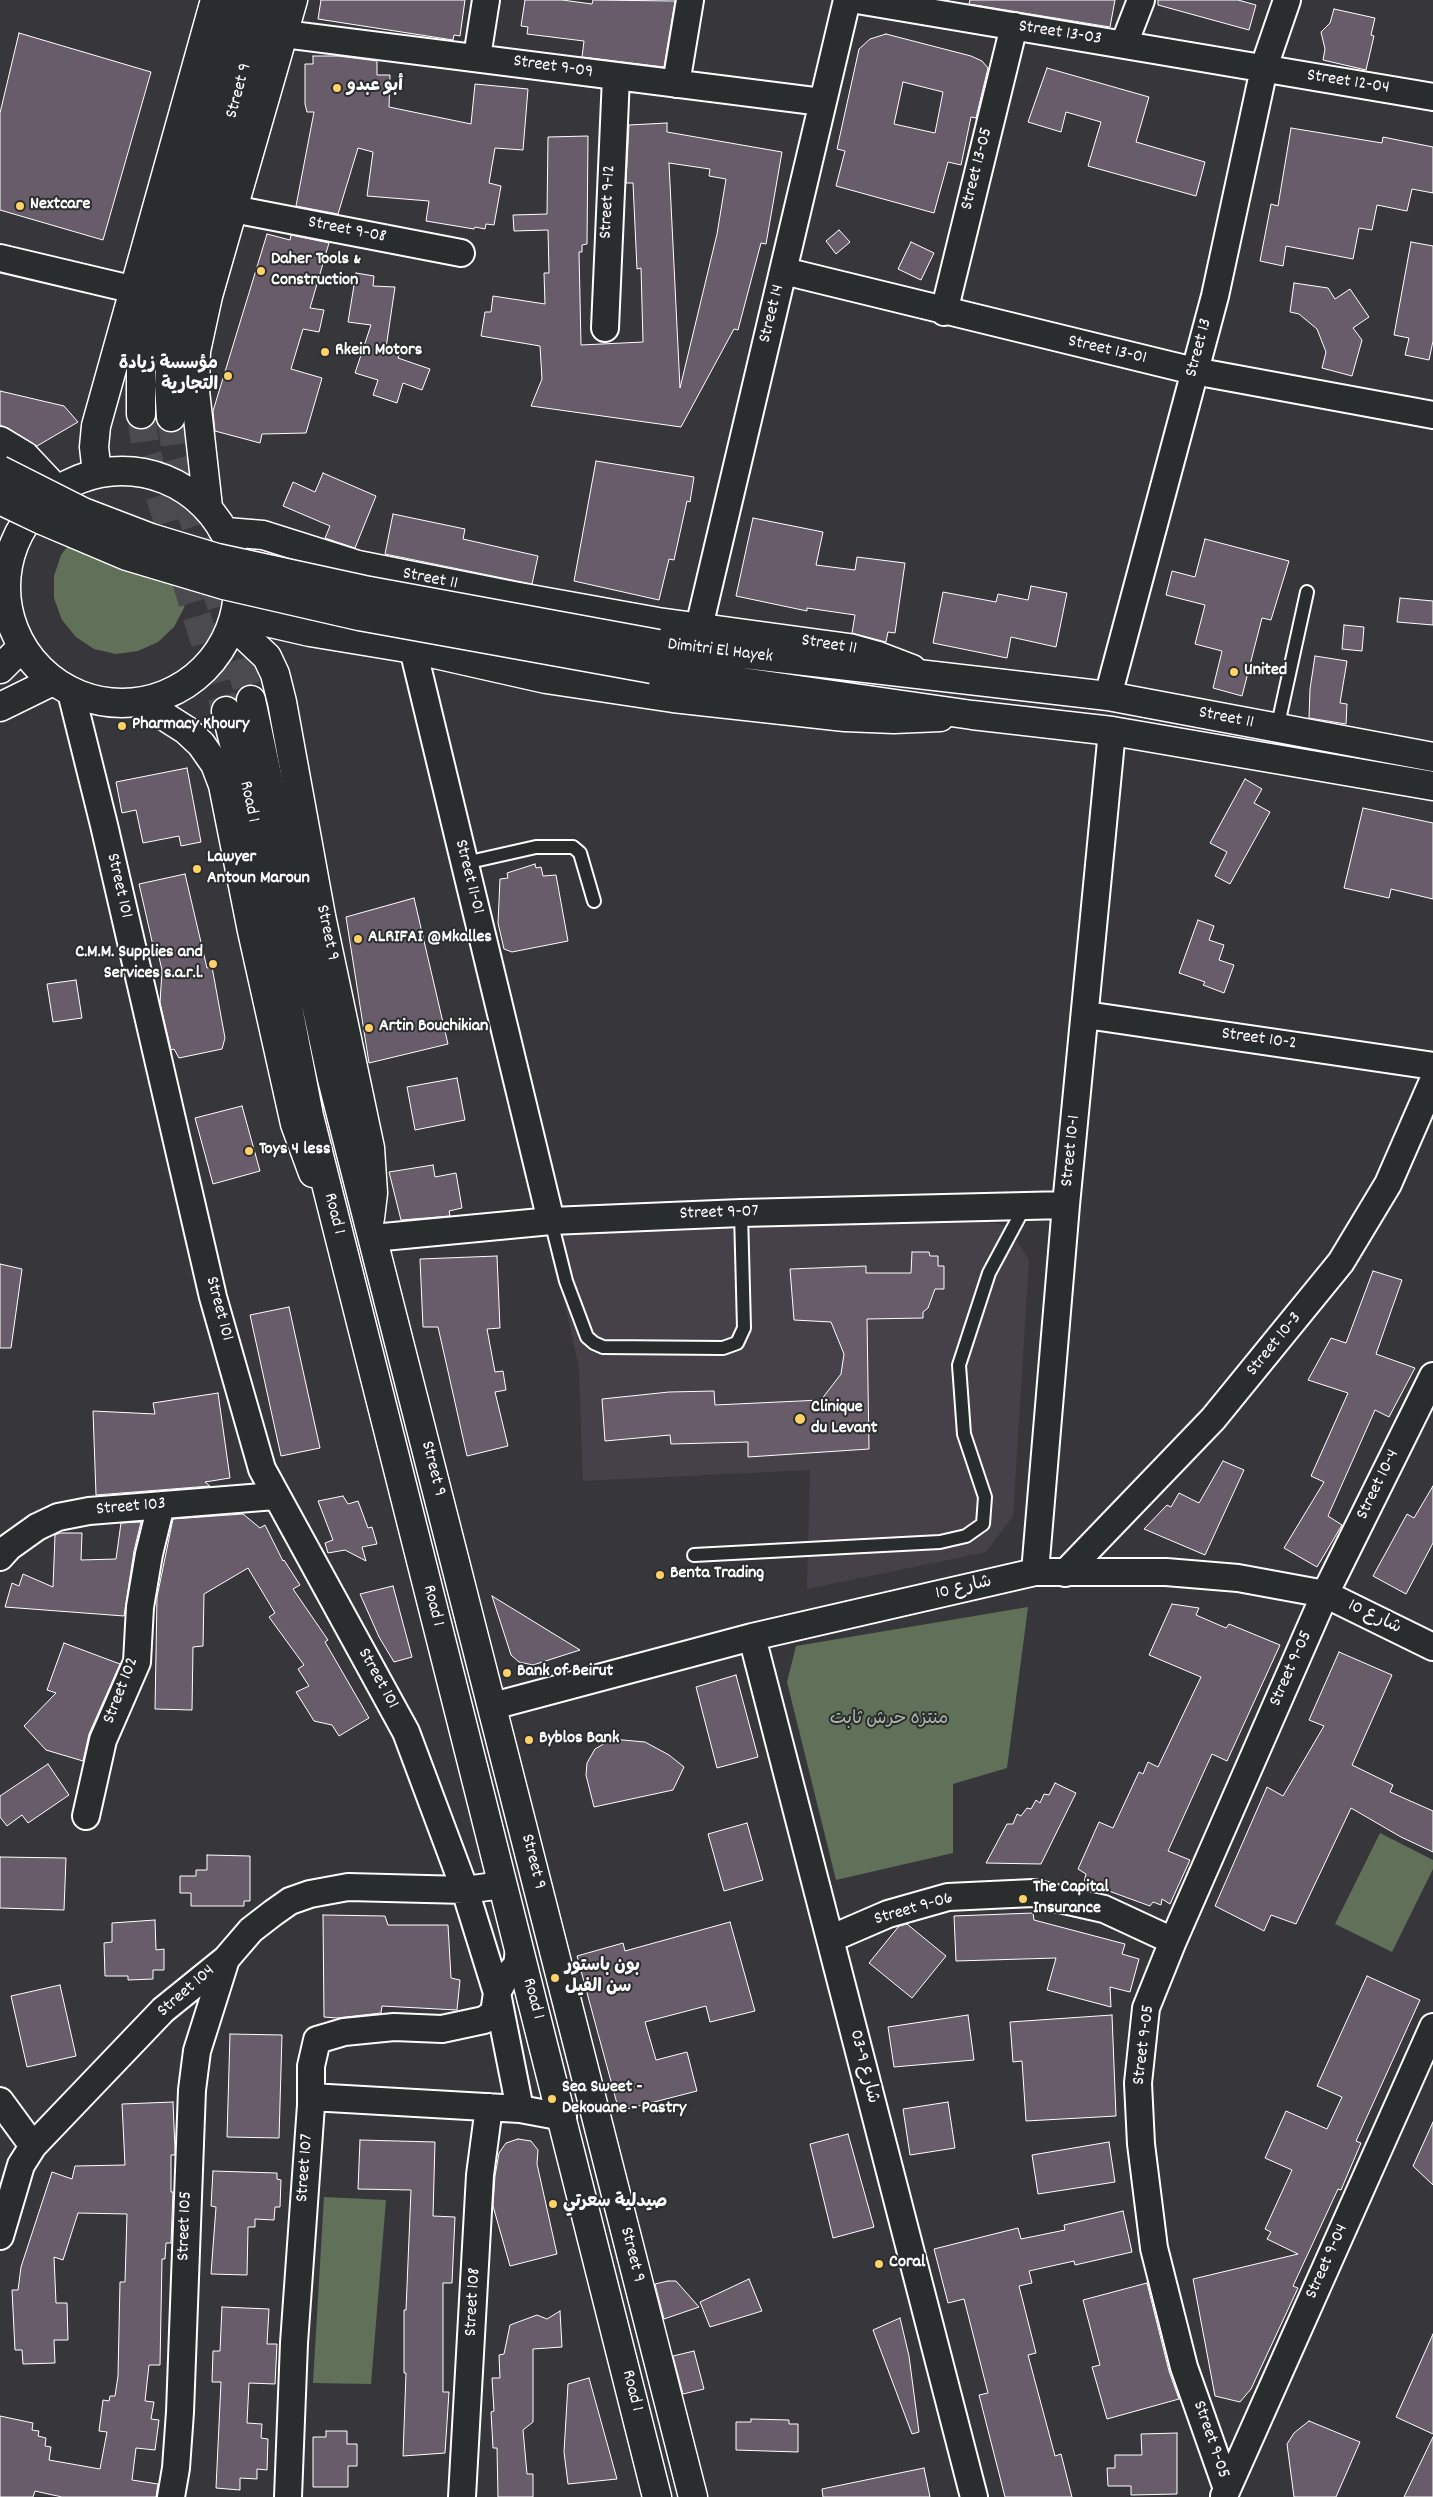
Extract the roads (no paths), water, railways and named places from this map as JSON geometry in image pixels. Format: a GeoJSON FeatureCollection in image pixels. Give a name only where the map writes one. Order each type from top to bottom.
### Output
{"type":"FeatureCollection","features":[{"type":"Feature","properties":{"kind":"main road"},"geometry":{"type":"LineString","coordinates":[[97,473],[94,447],[96,426],[215,0]]}},
{"type":"Feature","properties":{"kind":"main road"},"geometry":{"type":"LineString","coordinates":[[141,414],[141,366],[146,336],[193,180],[241,0]]}},
{"type":"Feature","properties":{"kind":"main road","name":"Street 9"},"geometry":{"type":"LineString","coordinates":[[171,417],[169,384],[171,345],[179,306],[216,182],[265,0]]}},
{"type":"Feature","properties":{"kind":"main road"},"geometry":{"type":"LineString","coordinates":[[208,507],[195,391],[196,351],[208,296],[293,0]]}},
{"type":"Feature","properties":{"kind":"main road"},"geometry":{"type":"LineString","coordinates":[[0,441],[26,456],[57,490]]}},
{"type":"Feature","properties":{"kind":"main road"},"geometry":{"type":"LineString","coordinates":[[0,470],[83,512],[152,538],[217,558],[655,657]]}},
{"type":"Feature","properties":{"kind":"main road"},"geometry":{"type":"LineString","coordinates":[[137,471],[176,483],[208,507],[226,532],[238,573],[234,620],[212,661],[181,688],[142,702],[105,702],[62,686],[36,666],[22,647],[8,612],[3,556],[34,511],[57,490],[76,480],[97,473],[137,471]]}},
{"type":"Feature","properties":{"kind":"main road"},"geometry":{"type":"LineString","coordinates":[[0,500],[127,556],[224,585],[359,616],[655,657]]}},
{"type":"Feature","properties":{"kind":"main road","name":"Street 11"},"geometry":{"type":"LineString","coordinates":[[226,532],[263,535],[358,565],[455,585],[699,628],[849,648],[878,656],[932,677],[1108,696],[1433,757]]}},
{"type":"Feature","properties":{"kind":"main road","name":"Street 9"},"geometry":{"type":"LineString","coordinates":[[234,620],[267,657],[275,674],[282,702],[322,916],[370,1148],[373,1193],[371,1233]]}},
{"type":"Feature","properties":{"kind":"main road","name":"Street 11"},"geometry":{"type":"LineString","coordinates":[[234,620],[412,649],[546,680],[683,699],[845,717],[894,719],[972,715]]}},
{"type":"Feature","properties":{"kind":"main road"},"geometry":{"type":"LineString","coordinates":[[0,669],[22,647]]}},
{"type":"Feature","properties":{"kind":"main road","name":"Street 11"},"geometry":{"type":"LineString","coordinates":[[655,657],[972,715],[1112,731],[1433,786]]}},
{"type":"Feature","properties":{"kind":"main road","name":"Dimitri El Hayek"},"geometry":{"type":"LineString","coordinates":[[655,657],[932,677]]}},
{"type":"Feature","properties":{"kind":"main road"},"geometry":{"type":"LineString","coordinates":[[0,707],[62,686]]}},
{"type":"Feature","properties":{"kind":"main road","name":"Street 9"},"geometry":{"type":"LineString","coordinates":[[251,700],[314,1003],[693,2497]]}},
{"type":"Feature","properties":{"kind":"main road"},"geometry":{"type":"LineString","coordinates":[[142,702],[186,730],[201,744],[215,764],[223,784],[252,931],[296,1124],[338,1236]]}},
{"type":"Feature","properties":{"kind":"main road","name":"Road 1"},"geometry":{"type":"LineString","coordinates":[[226,711],[248,800],[309,1116],[502,1885],[563,2117],[657,2497]]}},
{"type":"Feature","properties":{"kind":"street"},"geometry":{"type":"LineString","coordinates":[[476,57],[486,0]]}},
{"type":"Feature","properties":{"kind":"street"},"geometry":{"type":"LineString","coordinates":[[676,84],[690,0]]}},
{"type":"Feature","properties":{"kind":"street","name":"Street 14"},"geometry":{"type":"LineString","coordinates":[[699,628],[847,0]]}},
{"type":"Feature","properties":{"kind":"street","name":"Street 13-03"},"geometry":{"type":"LineString","coordinates":[[857,0],[1124,44],[1264,70]]}},
{"type":"Feature","properties":{"kind":"street"},"geometry":{"type":"LineString","coordinates":[[1124,44],[1141,0]]}},
{"type":"Feature","properties":{"kind":"street","name":"Street 13"},"geometry":{"type":"LineString","coordinates":[[1108,696],[1215,296],[1264,70],[1288,0]]}},
{"type":"Feature","properties":{"kind":"street","name":"Street 13-05"},"geometry":{"type":"LineString","coordinates":[[944,312],[1014,26]]}},
{"type":"Feature","properties":{"kind":"street","name":"Street 9-09"},"geometry":{"type":"LineString","coordinates":[[284,34],[822,102]]}},
{"type":"Feature","properties":{"kind":"street","name":"Street 12-04"},"geometry":{"type":"LineString","coordinates":[[1264,70],[1433,97]]}},
{"type":"Feature","properties":{"kind":"street","name":"Street 9-12"},"geometry":{"type":"LineString","coordinates":[[605,328],[616,76]]}},
{"type":"Feature","properties":{"kind":"street","name":"Street 9-08"},"geometry":{"type":"LineString","coordinates":[[233,210],[461,253]]}},
{"type":"Feature","properties":{"kind":"street"},"geometry":{"type":"LineString","coordinates":[[0,258],[135,290]]}},
{"type":"Feature","properties":{"kind":"street","name":"Street 13-01"},"geometry":{"type":"LineString","coordinates":[[784,271],[944,312],[1194,372],[1433,415]]}},
{"type":"Feature","properties":{"kind":"street","name":"Street 11-01"},"geometry":{"type":"LineString","coordinates":[[412,649],[551,1221]]}},
{"type":"Feature","properties":{"kind":"street","name":"Street 101"},"geometry":{"type":"LineString","coordinates":[[62,686],[104,825],[213,1297],[262,1469],[275,1496],[406,1732],[465,1890],[497,1993],[520,2109]]}},
{"type":"Feature","properties":{"kind":"street","name":"Street 10-1"},"geometry":{"type":"LineString","coordinates":[[1035,1572],[1066,1205],[1086,1015],[1112,731]]}},
{"type":"Feature","properties":{"kind":"street","name":"Street 10-2"},"geometry":{"type":"LineString","coordinates":[[1086,1015],[1433,1066]]}},
{"type":"Feature","properties":{"kind":"street","name":"Street 10-3"},"geometry":{"type":"LineString","coordinates":[[1065,1573],[1213,1419],[1341,1262],[1388,1184],[1433,1081]]}},
{"type":"Feature","properties":{"kind":"street","name":"Street 9-07"},"geometry":{"type":"LineString","coordinates":[[371,1233],[551,1221],[741,1213],[1066,1205]]}},
{"type":"Feature","properties":{"kind":"street","name":"Street 10-4"},"geometry":{"type":"LineString","coordinates":[[1325,1594],[1433,1376]]}},
{"type":"Feature","properties":{"kind":"street","name":"Street 103"},"geometry":{"type":"LineString","coordinates":[[0,1557],[9,1547],[37,1527],[58,1516],[89,1511],[275,1496]]}},
{"type":"Feature","properties":{"kind":"street","name":"Street 102"},"geometry":{"type":"LineString","coordinates":[[86,1816],[103,1740],[137,1662],[140,1607],[149,1554],[161,1505]]}},
{"type":"Feature","properties":{"kind":"street","name":"شارع 10"},"geometry":{"type":"LineString","coordinates":[[493,1706],[752,1637],[1035,1572],[1166,1572],[1229,1577],[1325,1594],[1433,1647]]}},
{"type":"Feature","properties":{"kind":"street","name":"Street 9-05"},"geometry":{"type":"LineString","coordinates":[[1225,2493],[1184,2368],[1154,2248],[1140,2144],[1138,2083],[1146,2008],[1173,1940],[1325,1594]]}},
{"type":"Feature","properties":{"kind":"street","name":"شارع 9-03"},"geometry":{"type":"LineString","coordinates":[[752,1637],[974,2497]]}},
{"type":"Feature","properties":{"kind":"street","name":"Street 104"},"geometry":{"type":"LineString","coordinates":[[0,2236],[22,2165],[33,2146],[163,2010],[226,1959],[251,1930],[272,1912],[290,1901],[310,1894],[348,1887],[465,1890],[502,1885]]}},
{"type":"Feature","properties":{"kind":"street","name":"Street 9-06"},"geometry":{"type":"LineString","coordinates":[[830,1938],[888,1914],[948,1897],[1033,1893],[1104,1909],[1173,1940]]}},
{"type":"Feature","properties":{"kind":"street"},"geometry":{"type":"LineString","coordinates":[[519,1950],[517,1965],[505,1978],[497,1993],[517,2003],[540,2030]]}},
{"type":"Feature","properties":{"kind":"street","name":"Street 105"},"geometry":{"type":"LineString","coordinates":[[171,2497],[176,2468],[180,2412],[192,2090],[197,2051],[226,1959]]}},
{"type":"Feature","properties":{"kind":"street","name":"Street 107"},"geometry":{"type":"LineString","coordinates":[[288,2497],[294,2343],[312,2066],[317,2040],[344,2032],[394,2027],[442,2029],[478,2022],[494,2013],[497,1993]]}},
{"type":"Feature","properties":{"kind":"street","name":"Street 9-04"},"geometry":{"type":"LineString","coordinates":[[1225,2493],[1433,2027]]}},
{"type":"Feature","properties":{"kind":"street"},"geometry":{"type":"LineString","coordinates":[[311,2098],[520,2109],[563,2117]]}},
{"type":"Feature","properties":{"kind":"street"},"geometry":{"type":"LineString","coordinates":[[0,2102],[33,2146]]}},
{"type":"Feature","properties":{"kind":"street","name":"Street 108"},"geometry":{"type":"LineString","coordinates":[[462,2497],[480,2175],[489,2107]]}},
{"type":"Feature","properties":{"kind":"lane"},"geometry":{"type":"LineString","coordinates":[[1277,729],[1308,592]]}},
{"type":"Feature","properties":{"kind":"lane"},"geometry":{"type":"LineString","coordinates":[[465,863],[536,847],[573,847],[580,853],[594,901]]}},
{"type":"Feature","properties":{"kind":"lane"},"geometry":{"type":"LineString","coordinates":[[694,1555],[940,1542],[966,1536],[983,1524],[985,1497],[964,1434],[959,1365],[989,1273],[1025,1206]]}},
{"type":"Feature","properties":{"kind":"lane"},"geometry":{"type":"LineString","coordinates":[[551,1221],[566,1281],[587,1337],[594,1343],[603,1347],[723,1348],[737,1343],[744,1328],[741,1213]]}},
{"type":"Feature","properties":{"kind":"tunnel"},"geometry":{"type":"LineString","coordinates":[[141,414],[146,451],[226,711]]}},
{"type":"Feature","properties":{"kind":"tunnel"},"geometry":{"type":"LineString","coordinates":[[171,417],[176,455],[193,518],[251,700]]}},
{"type":"Feature","properties":{"kind":"place","name":"أبو عبدو"},"geometry":{"type":"Point","coordinates":[337,88]}},
{"type":"Feature","properties":{"kind":"place","name":"Nextcare"},"geometry":{"type":"Point","coordinates":[20,206]}},
{"type":"Feature","properties":{"kind":"place","name":"Daher Tools & Construction"},"geometry":{"type":"Point","coordinates":[261,271]}},
{"type":"Feature","properties":{"kind":"place","name":"Rkein Motors"},"geometry":{"type":"Point","coordinates":[325,352]}},
{"type":"Feature","properties":{"kind":"place","name":"مؤسسة زيادة التجارية"},"geometry":{"type":"Point","coordinates":[228,376]}},
{"type":"Feature","properties":{"kind":"place","name":"United"},"geometry":{"type":"Point","coordinates":[1234,672]}},
{"type":"Feature","properties":{"kind":"place","name":"Pharmacy Khoury"},"geometry":{"type":"Point","coordinates":[122,726]}},
{"type":"Feature","properties":{"kind":"place","name":"Lawyer Antoun Maroun"},"geometry":{"type":"Point","coordinates":[197,869]}},
{"type":"Feature","properties":{"kind":"place","name":"ALRIFAI @Mkalles"},"geometry":{"type":"Point","coordinates":[358,939]}},
{"type":"Feature","properties":{"kind":"place","name":"C.M.M. Supplies and Services s.a.r.l."},"geometry":{"type":"Point","coordinates":[213,964]}},
{"type":"Feature","properties":{"kind":"place","name":"Artin Bouchikian"},"geometry":{"type":"Point","coordinates":[369,1028]}},
{"type":"Feature","properties":{"kind":"place","name":"Toys 4 less"},"geometry":{"type":"Point","coordinates":[249,1151]}},
{"type":"Feature","properties":{"kind":"place","name":"Clinique du Levant"},"geometry":{"type":"Point","coordinates":[800,1419]}},
{"type":"Feature","properties":{"kind":"place","name":"Benta Trading"},"geometry":{"type":"Point","coordinates":[660,1575]}},
{"type":"Feature","properties":{"kind":"place","name":"Bank of Beirut"},"geometry":{"type":"Point","coordinates":[507,1673]}},
{"type":"Feature","properties":{"kind":"place","name":"Byblos Bank"},"geometry":{"type":"Point","coordinates":[529,1740]}},
{"type":"Feature","properties":{"kind":"place","name":"The Capital Insurance"},"geometry":{"type":"Point","coordinates":[1023,1899]}},
{"type":"Feature","properties":{"kind":"place","name":"بون باستور سن الفيل"},"geometry":{"type":"Point","coordinates":[555,1978]}},
{"type":"Feature","properties":{"kind":"place","name":"Sea Sweet - Dekouane - Pastry"},"geometry":{"type":"Point","coordinates":[552,2099]}},
{"type":"Feature","properties":{"kind":"place","name":"صيدلية سعرتي"},"geometry":{"type":"Point","coordinates":[553,2204]}},
{"type":"Feature","properties":{"kind":"place","name":"Coral"},"geometry":{"type":"Point","coordinates":[879,2264]}},
{"type":"Feature","properties":{"kind":"park label","name":"منتزه حرش ثابت"},"geometry":{"type":"Point","coordinates":[889,1721]}}]}
